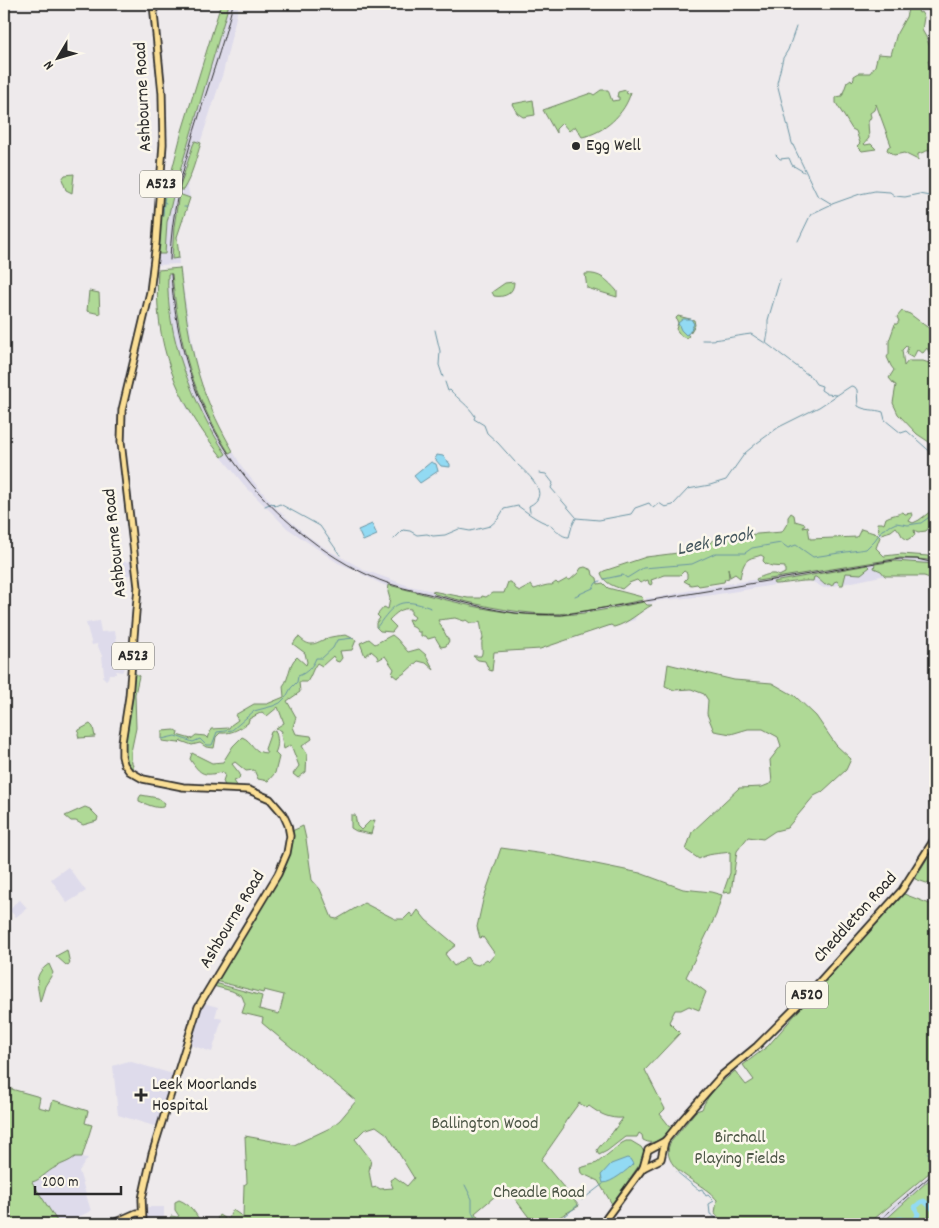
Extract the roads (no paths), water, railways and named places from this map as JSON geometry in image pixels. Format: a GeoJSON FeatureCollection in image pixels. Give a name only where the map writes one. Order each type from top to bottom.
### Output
{"type":"FeatureCollection","features":[{"type":"Feature","properties":{"kind":"highway","name":"Ashbourne Road"},"geometry":{"type":"LineString","coordinates":[[143,1224],[142,1213],[146,1179],[152,1152],[199,1004],[278,874],[287,853],[290,836],[288,825],[279,807],[264,795],[249,790],[183,787],[142,779],[129,771],[124,764],[122,756],[138,587],[121,442],[122,410],[150,292],[164,144],[162,93],[153,4]]}},
{"type":"Feature","properties":{"kind":"highway","name":"Cheddleton Road"},"geometry":{"type":"LineString","coordinates":[[602,1224],[643,1168],[650,1148],[665,1141],[716,1081],[766,1038],[902,890],[935,838]]}},
{"type":"Feature","properties":{"kind":"highway","name":"Cheddleton Road"},"geometry":{"type":"LineString","coordinates":[[643,1168],[661,1159],[665,1141]]}},
{"type":"Feature","properties":{"kind":"highway"},"geometry":{"type":"LineString","coordinates":[[656,1146],[662,1151]]}},
{"type":"Feature","properties":{"kind":"highway"},"geometry":{"type":"LineString","coordinates":[[647,1156],[649,1160],[654,1162]]}},
{"type":"Feature","properties":{"kind":"highway"},"geometry":{"type":"LineString","coordinates":[[111,1224],[136,1213],[142,1213]]}},
{"type":"Feature","properties":{"kind":"water"},"geometry":{"type":"Polygon","coordinates":[[[683,319],[691,319],[694,324],[686,335],[678,323],[683,319]]]}},
{"type":"Feature","properties":{"kind":"water"},"geometry":{"type":"Polygon","coordinates":[[[437,455],[443,456],[450,464],[450,467],[441,466],[435,459],[437,455]]]}},
{"type":"Feature","properties":{"kind":"water"},"geometry":{"type":"Polygon","coordinates":[[[431,462],[436,464],[438,471],[420,483],[414,476],[431,462]]]}},
{"type":"Feature","properties":{"kind":"water"},"geometry":{"type":"Polygon","coordinates":[[[372,524],[377,535],[363,541],[358,530],[372,524]]]}},
{"type":"Feature","properties":{"kind":"water"},"geometry":{"type":"Polygon","coordinates":[[[627,1158],[633,1164],[631,1167],[615,1179],[603,1183],[601,1175],[611,1164],[627,1158]]]}},
{"type":"Feature","properties":{"kind":"waterway"},"geometry":{"type":"LineString","coordinates":[[796,27],[788,50],[783,58],[777,83],[792,143],[817,195],[832,204]]}},
{"type":"Feature","properties":{"kind":"waterway"},"geometry":{"type":"LineString","coordinates":[[776,155],[780,159],[789,158],[792,165],[804,172]]}},
{"type":"Feature","properties":{"kind":"waterway"},"geometry":{"type":"LineString","coordinates":[[166,190],[164,202],[166,203]]}},
{"type":"Feature","properties":{"kind":"waterway"},"geometry":{"type":"LineString","coordinates":[[798,241],[811,214],[860,194],[875,191],[890,192],[895,196],[905,197],[919,194],[935,197]]}},
{"type":"Feature","properties":{"kind":"waterway"},"geometry":{"type":"LineString","coordinates":[[163,216],[164,202]]}},
{"type":"Feature","properties":{"kind":"waterway"},"geometry":{"type":"LineString","coordinates":[[780,279],[768,320],[766,343],[812,378],[816,384],[822,386],[821,390],[827,394],[836,395]]}},
{"type":"Feature","properties":{"kind":"waterway"},"geometry":{"type":"LineString","coordinates":[[435,330],[440,351],[439,365],[443,377]]}},
{"type":"Feature","properties":{"kind":"waterway"},"geometry":{"type":"LineString","coordinates":[[702,340],[751,334],[765,343]]}},
{"type":"Feature","properties":{"kind":"waterway"},"geometry":{"type":"LineString","coordinates":[[445,382],[448,391],[450,390],[469,409],[475,416],[474,419],[484,425],[487,433],[515,462]]}},
{"type":"Feature","properties":{"kind":"waterway"},"geometry":{"type":"LineString","coordinates":[[394,539],[403,530],[417,535],[427,534],[433,536],[445,535],[459,529],[470,531],[490,526],[498,519],[504,509],[518,506],[535,518],[552,526],[562,535],[569,537],[576,518],[599,520],[631,514],[635,508],[649,503],[653,508],[659,503],[665,507],[673,505],[688,489],[726,480],[745,453],[757,443],[779,427],[819,407],[851,386],[857,390],[858,406],[864,409],[883,412],[885,420],[901,433],[907,431],[935,456]]}},
{"type":"Feature","properties":{"kind":"waterway"},"geometry":{"type":"LineString","coordinates":[[518,465],[528,474],[539,491],[536,501],[529,506],[530,512]]}},
{"type":"Feature","properties":{"kind":"waterway"},"geometry":{"type":"LineString","coordinates":[[539,473],[546,474],[553,483],[551,488],[576,517]]}},
{"type":"Feature","properties":{"kind":"waterway"},"geometry":{"type":"LineString","coordinates":[[265,506],[272,503],[275,506],[280,504],[320,526],[340,555]]}},
{"type":"Feature","properties":{"kind":"waterway","name":"Leek Brook"},"geometry":{"type":"LineString","coordinates":[[604,579],[623,575],[627,578],[643,568],[692,564],[716,553],[745,553],[752,548],[781,543],[788,548],[796,545],[813,557],[866,549],[882,530],[896,523],[908,525],[921,523],[935,513]]}},
{"type":"Feature","properties":{"kind":"waterway","name":"Leek Brook"},"geometry":{"type":"LineString","coordinates":[[575,596],[593,588],[600,581]]}},
{"type":"Feature","properties":{"kind":"waterway","name":"Leek Brook"},"geometry":{"type":"LineString","coordinates":[[377,627],[389,612],[399,604],[412,603],[431,608]]}},
{"type":"Feature","properties":{"kind":"waterway","name":"Leek Brook"},"geometry":{"type":"LineString","coordinates":[[162,739],[175,736],[193,742],[200,739],[206,745],[212,745],[217,732],[232,730],[254,711],[280,703],[297,682],[298,676],[309,669],[316,658],[322,658],[333,648],[337,640],[353,638]]}},
{"type":"Feature","properties":{"kind":"waterway"},"geometry":{"type":"LineString","coordinates":[[927,1153],[935,1153]]}},
{"type":"Feature","properties":{"kind":"waterway"},"geometry":{"type":"LineString","coordinates":[[677,1172],[699,1190],[702,1189],[706,1196],[708,1195],[714,1201],[709,1204],[710,1214],[716,1218],[718,1224]]}},
{"type":"Feature","properties":{"kind":"waterway"},"geometry":{"type":"LineString","coordinates":[[582,1200],[603,1184]]}},
{"type":"Feature","properties":{"kind":"waterway"},"geometry":{"type":"LineString","coordinates":[[465,1185],[472,1199],[472,1212],[478,1224]]}},
{"type":"Feature","properties":{"kind":"waterway"},"geometry":{"type":"LineString","coordinates":[[892,1224],[898,1219],[916,1219],[918,1214],[915,1207],[924,1201],[935,1211]]}},
{"type":"Feature","properties":{"kind":"waterway"},"geometry":{"type":"LineString","coordinates":[[564,1217],[578,1205]]}},
{"type":"Feature","properties":{"kind":"waterway"},"geometry":{"type":"LineString","coordinates":[[551,1224],[560,1219]]}},
{"type":"Feature","properties":{"kind":"railway"},"geometry":{"type":"LineString","coordinates":[[170,260],[172,227],[185,162],[233,4]]}},
{"type":"Feature","properties":{"kind":"railway"},"geometry":{"type":"LineString","coordinates":[[171,274],[176,314],[184,351],[195,387],[210,421],[229,454],[251,484],[277,512],[327,552],[379,580],[404,588],[498,610],[521,614],[561,615],[900,559],[917,559],[935,563]]}},
{"type":"Feature","properties":{"kind":"railway"},"geometry":{"type":"LineString","coordinates":[[875,1224],[935,1172]]}},
{"type":"Feature","properties":{"kind":"place","name":"Egg Well"},"geometry":{"type":"Point","coordinates":[576,146]}},
{"type":"Feature","properties":{"kind":"place","name":"Leek Moorlands Hospital"},"geometry":{"type":"Point","coordinates":[141,1095]}},
{"type":"Feature","properties":{"kind":"park label","name":"Ballington Wood"},"geometry":{"type":"Point","coordinates":[485,1124]}},
{"type":"Feature","properties":{"kind":"park label","name":"Birchall Playing Fields"},"geometry":{"type":"Point","coordinates":[740,1148]}},
{"type":"Feature","properties":{"kind":"park label","name":"Cheadle Road"},"geometry":{"type":"Point","coordinates":[539,1193]}}]}
